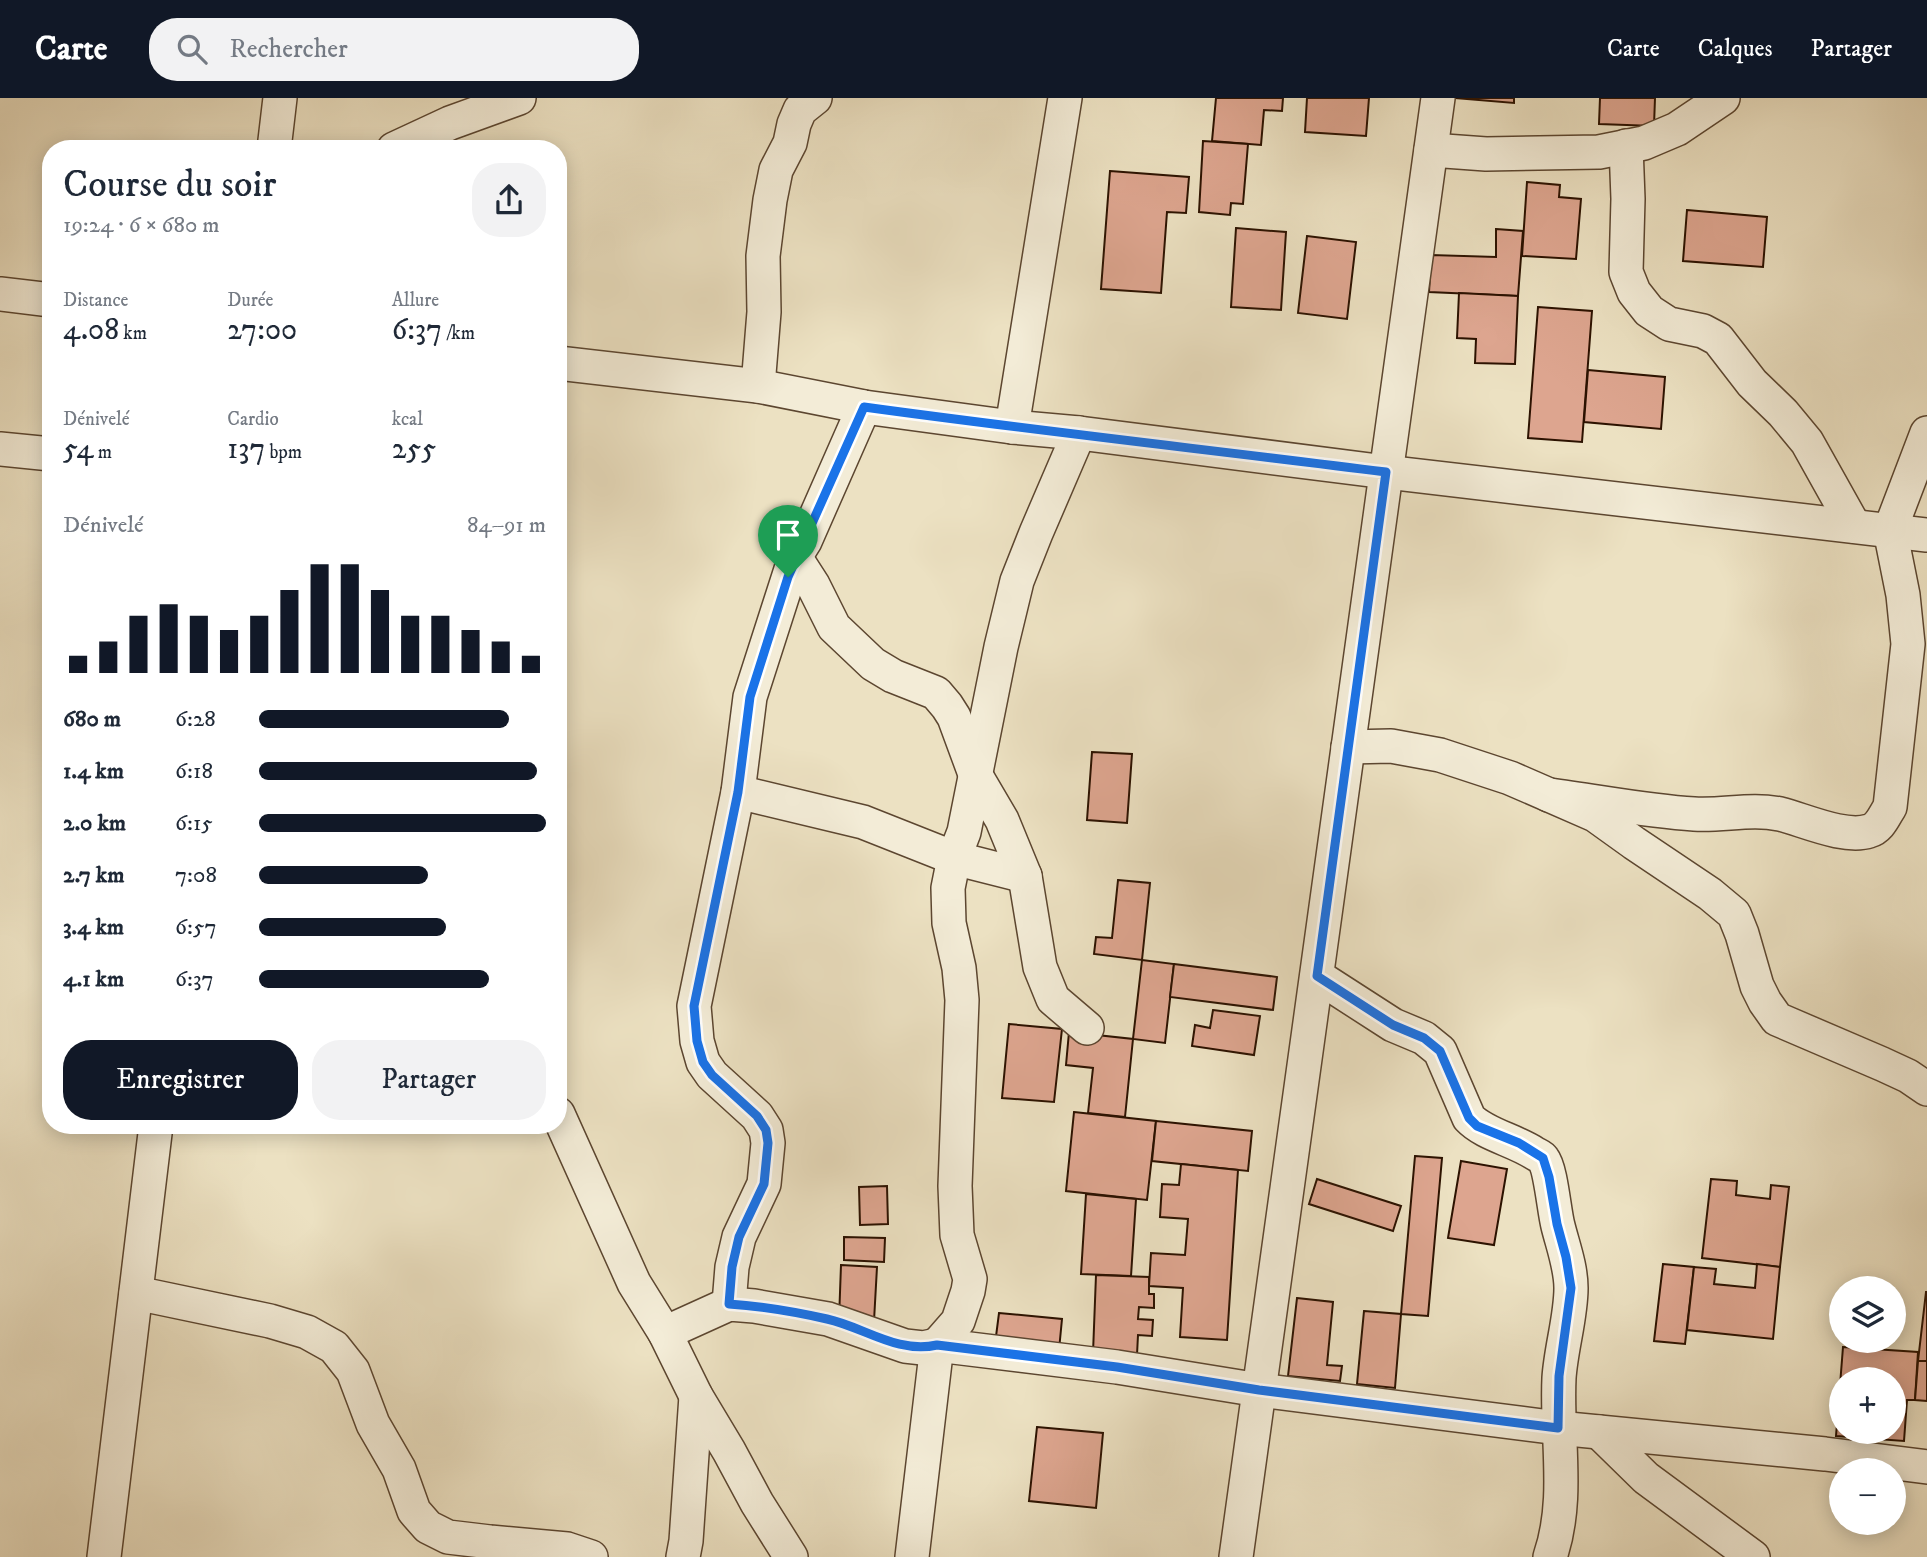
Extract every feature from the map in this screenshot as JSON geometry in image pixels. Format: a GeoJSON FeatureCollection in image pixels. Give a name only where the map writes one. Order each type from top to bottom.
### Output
{"type":"FeatureCollection","features":[{"type":"Feature","properties":{"kind":"street"},"geometry":{"type":"LineString","coordinates":[[275,140],[280,98]]}},
{"type":"Feature","properties":{"kind":"street"},"geometry":{"type":"LineString","coordinates":[[413,140],[450,123],[519,98]]}},
{"type":"Feature","properties":{"kind":"street"},"geometry":{"type":"LineString","coordinates":[[758,386],[764,312],[763,256],[770,200],[776,170],[790,143],[800,110],[815,98]]}},
{"type":"Feature","properties":{"kind":"street"},"geometry":{"type":"LineString","coordinates":[[1012,427],[1065,98]]}},
{"type":"Feature","properties":{"kind":"street"},"geometry":{"type":"LineString","coordinates":[[1237,1557],[1438,98]]}},
{"type":"Feature","properties":{"kind":"street"},"geometry":{"type":"LineString","coordinates":[[1431,150],[1498,154],[1599,152],[1644,143],[1676,129],[1705,104]]}},
{"type":"Feature","properties":{"kind":"street"},"geometry":{"type":"LineString","coordinates":[[1626,146],[1626,272],[1634,292],[1649,311],[1669,324],[1703,331],[1718,339],[1752,383],[1783,413],[1807,442],[1854,526]]}},
{"type":"Feature","properties":{"kind":"street"},"geometry":{"type":"LineString","coordinates":[[0,294],[42,299]]}},
{"type":"Feature","properties":{"kind":"street"},"geometry":{"type":"LineString","coordinates":[[567,364],[758,386],[864,407],[1012,427],[1927,535]]}},
{"type":"Feature","properties":{"kind":"street"},"geometry":{"type":"LineString","coordinates":[[729,1304],[732,1267],[739,1237],[764,1184],[768,1143],[766,1130],[757,1116],[712,1075],[703,1062],[697,1041],[694,1006],[738,792],[750,697],[795,557],[805,541],[864,407]]}},
{"type":"Feature","properties":{"kind":"street"},"geometry":{"type":"LineString","coordinates":[[912,1557],[937,1345],[958,1321],[970,1279],[957,1235],[955,1186],[962,1000],[959,968],[948,923],[948,888],[954,858],[964,832],[1017,581],[1079,433]]}},
{"type":"Feature","properties":{"kind":"street"},"geometry":{"type":"LineString","coordinates":[[1549,794],[1696,814],[1759,811],[1828,829],[1858,832],[1869,831],[1878,826],[1890,807],[1908,644],[1903,595],[1891,530],[1927,433]]}},
{"type":"Feature","properties":{"kind":"street"},"geometry":{"type":"LineString","coordinates":[[0,449],[42,453]]}},
{"type":"Feature","properties":{"kind":"street"},"geometry":{"type":"LineString","coordinates":[[795,557],[834,627],[873,664],[893,676],[936,693],[954,717],[975,775],[1002,820],[1025,876],[1040,967],[1053,999],[1087,1028]]}},
{"type":"Feature","properties":{"kind":"street"},"geometry":{"type":"LineString","coordinates":[[1349,747],[1391,746],[1440,755],[1510,778],[1595,815],[1710,894],[1734,914],[1757,986],[1777,1019],[1908,1076],[1927,1089]]}},
{"type":"Feature","properties":{"kind":"street"},"geometry":{"type":"LineString","coordinates":[[738,792],[863,822],[954,858],[1025,876]]}},
{"type":"Feature","properties":{"kind":"street"},"geometry":{"type":"LineString","coordinates":[[1317,976],[1393,1025],[1424,1038],[1440,1051],[1469,1118],[1477,1126],[1519,1143],[1543,1158],[1571,1288],[1559,1376],[1558,1428],[1562,1485],[1556,1540],[1550,1557]]}},
{"type":"Feature","properties":{"kind":"street"},"geometry":{"type":"LineString","coordinates":[[104,1557],[155,1134]]}},
{"type":"Feature","properties":{"kind":"street"},"geometry":{"type":"LineString","coordinates":[[567,1134],[634,1283],[665,1334],[696,1396],[757,1503],[791,1557]]}},
{"type":"Feature","properties":{"kind":"street"},"geometry":{"type":"LineString","coordinates":[[136,1293],[270,1321],[307,1332],[334,1348],[352,1371],[373,1424],[399,1469],[414,1511],[428,1527],[448,1537],[567,1549],[591,1557]]}},
{"type":"Feature","properties":{"kind":"street"},"geometry":{"type":"LineString","coordinates":[[665,1334],[729,1304],[754,1306],[828,1319],[905,1346],[923,1348],[937,1345],[1558,1428],[1825,1454],[1927,1467]]}},
{"type":"Feature","properties":{"kind":"street"},"geometry":{"type":"LineString","coordinates":[[682,1557],[686,1541],[696,1396]]}},
{"type":"Feature","properties":{"kind":"street"},"geometry":{"type":"LineString","coordinates":[[1599,1432],[1646,1478],[1753,1557]]}},
{"type":"Feature","properties":{"kind":"building"},"geometry":{"type":"Polygon","coordinates":[[[1216,98],[1283,98],[1282,111],[1264,110],[1261,145],[1212,141],[1216,98]]]}},
{"type":"Feature","properties":{"kind":"building"},"geometry":{"type":"Polygon","coordinates":[[[1307,98],[1369,98],[1366,136],[1305,132],[1307,98]]]}},
{"type":"Feature","properties":{"kind":"building"},"geometry":{"type":"Polygon","coordinates":[[[1455,98],[1514,98],[1514,103],[1455,98]]]}},
{"type":"Feature","properties":{"kind":"building"},"geometry":{"type":"Polygon","coordinates":[[[1600,98],[1655,98],[1654,126],[1599,124],[1600,98]]]}},
{"type":"Feature","properties":{"kind":"building"},"geometry":{"type":"Polygon","coordinates":[[[1203,141],[1248,144],[1243,204],[1231,203],[1230,215],[1199,212],[1203,141]]]}},
{"type":"Feature","properties":{"kind":"building"},"geometry":{"type":"Polygon","coordinates":[[[1110,171],[1189,177],[1186,213],[1167,212],[1161,293],[1101,289],[1110,171]]]}},
{"type":"Feature","properties":{"kind":"building"},"geometry":{"type":"Polygon","coordinates":[[[1527,182],[1560,185],[1559,197],[1581,199],[1576,259],[1522,256],[1527,182]]]}},
{"type":"Feature","properties":{"kind":"building"},"geometry":{"type":"Polygon","coordinates":[[[1687,210],[1767,217],[1763,267],[1683,261],[1687,210]]]}},
{"type":"Feature","properties":{"kind":"building"},"geometry":{"type":"Polygon","coordinates":[[[1236,228],[1286,232],[1281,310],[1231,307],[1236,228]]]}},
{"type":"Feature","properties":{"kind":"building"},"geometry":{"type":"Polygon","coordinates":[[[1496,229],[1523,231],[1518,296],[1429,292],[1431,255],[1496,257],[1496,229]]]}},
{"type":"Feature","properties":{"kind":"building"},"geometry":{"type":"Polygon","coordinates":[[[1307,236],[1356,242],[1347,319],[1298,313],[1307,236]]]}},
{"type":"Feature","properties":{"kind":"building"},"geometry":{"type":"Polygon","coordinates":[[[1459,293],[1518,296],[1515,364],[1475,363],[1476,339],[1457,338],[1459,293]]]}},
{"type":"Feature","properties":{"kind":"building"},"geometry":{"type":"Polygon","coordinates":[[[1538,307],[1592,311],[1582,442],[1528,438],[1538,307]]]}},
{"type":"Feature","properties":{"kind":"building"},"geometry":{"type":"Polygon","coordinates":[[[1588,370],[1665,377],[1661,429],[1584,422],[1588,370]]]}},
{"type":"Feature","properties":{"kind":"building"},"geometry":{"type":"Polygon","coordinates":[[[1092,752],[1132,754],[1127,823],[1087,820],[1092,752]]]}},
{"type":"Feature","properties":{"kind":"building"},"geometry":{"type":"Polygon","coordinates":[[[1118,880],[1150,883],[1142,960],[1094,954],[1096,937],[1112,938],[1118,880]]]}},
{"type":"Feature","properties":{"kind":"building"},"geometry":{"type":"Polygon","coordinates":[[[1142,960],[1174,964],[1165,1043],[1133,1039],[1142,960]]]}},
{"type":"Feature","properties":{"kind":"building"},"geometry":{"type":"Polygon","coordinates":[[[1174,964],[1277,977],[1273,1010],[1170,997],[1174,964]]]}},
{"type":"Feature","properties":{"kind":"building"},"geometry":{"type":"Polygon","coordinates":[[[1213,1010],[1260,1016],[1254,1055],[1192,1046],[1195,1025],[1210,1028],[1213,1010]]]}},
{"type":"Feature","properties":{"kind":"building"},"geometry":{"type":"Polygon","coordinates":[[[1009,1024],[1062,1029],[1054,1102],[1002,1098],[1009,1024]]]}},
{"type":"Feature","properties":{"kind":"building"},"geometry":{"type":"Polygon","coordinates":[[[1069,1032],[1133,1039],[1125,1117],[1088,1113],[1093,1068],[1066,1065],[1069,1032]]]}},
{"type":"Feature","properties":{"kind":"building"},"geometry":{"type":"Polygon","coordinates":[[[1074,1112],[1156,1121],[1147,1200],[1066,1191],[1074,1112]]]}},
{"type":"Feature","properties":{"kind":"building"},"geometry":{"type":"Polygon","coordinates":[[[1156,1121],[1252,1131],[1248,1171],[1152,1161],[1156,1121]]]}},
{"type":"Feature","properties":{"kind":"building"},"geometry":{"type":"Polygon","coordinates":[[[1415,1156],[1442,1158],[1428,1316],[1401,1314],[1415,1156]]]}},
{"type":"Feature","properties":{"kind":"building"},"geometry":{"type":"Polygon","coordinates":[[[1461,1161],[1507,1169],[1494,1245],[1448,1238],[1461,1161]]]}},
{"type":"Feature","properties":{"kind":"building"},"geometry":{"type":"Polygon","coordinates":[[[1181,1164],[1238,1170],[1227,1340],[1180,1337],[1183,1288],[1149,1286],[1151,1253],[1185,1255],[1188,1219],[1160,1217],[1162,1184],[1179,1185],[1181,1164]]]}},
{"type":"Feature","properties":{"kind":"building"},"geometry":{"type":"Polygon","coordinates":[[[1317,1179],[1401,1206],[1393,1231],[1309,1204],[1317,1179]]]}},
{"type":"Feature","properties":{"kind":"building"},"geometry":{"type":"Polygon","coordinates":[[[1711,1179],[1737,1181],[1736,1195],[1770,1199],[1771,1185],[1789,1187],[1780,1267],[1702,1258],[1711,1179]]]}},
{"type":"Feature","properties":{"kind":"building"},"geometry":{"type":"Polygon","coordinates":[[[887,1186],[888,1224],[860,1225],[859,1187],[887,1186]]]}},
{"type":"Feature","properties":{"kind":"building"},"geometry":{"type":"Polygon","coordinates":[[[1086,1194],[1136,1199],[1131,1276],[1081,1274],[1086,1194]]]}},
{"type":"Feature","properties":{"kind":"building"},"geometry":{"type":"Polygon","coordinates":[[[844,1237],[885,1238],[884,1262],[844,1260],[844,1237]]]}},
{"type":"Feature","properties":{"kind":"building"},"geometry":{"type":"Polygon","coordinates":[[[1663,1264],[1694,1267],[1685,1344],[1654,1341],[1663,1264]]]}},
{"type":"Feature","properties":{"kind":"building"},"geometry":{"type":"Polygon","coordinates":[[[1757,1264],[1780,1267],[1773,1339],[1687,1330],[1694,1267],[1716,1269],[1714,1284],[1755,1288],[1757,1264]]]}},
{"type":"Feature","properties":{"kind":"building"},"geometry":{"type":"Polygon","coordinates":[[[841,1265],[877,1267],[874,1321],[839,1320],[841,1265]]]}},
{"type":"Feature","properties":{"kind":"building"},"geometry":{"type":"Polygon","coordinates":[[[1096,1275],[1149,1277],[1149,1294],[1154,1294],[1154,1308],[1139,1307],[1138,1319],[1153,1320],[1152,1336],[1138,1335],[1137,1355],[1093,1353],[1096,1275]]]}},
{"type":"Feature","properties":{"kind":"building"},"geometry":{"type":"Polygon","coordinates":[[[1926,1292],[1927,1361],[1918,1361],[1926,1292]]]}},
{"type":"Feature","properties":{"kind":"building"},"geometry":{"type":"Polygon","coordinates":[[[1297,1298],[1333,1302],[1327,1365],[1342,1366],[1340,1381],[1288,1376],[1297,1298]]]}},
{"type":"Feature","properties":{"kind":"building"},"geometry":{"type":"Polygon","coordinates":[[[1364,1311],[1401,1314],[1395,1388],[1357,1384],[1364,1311]]]}},
{"type":"Feature","properties":{"kind":"building"},"geometry":{"type":"Polygon","coordinates":[[[999,1313],[1062,1319],[1059,1350],[995,1344],[999,1313]]]}},
{"type":"Feature","properties":{"kind":"building"},"geometry":{"type":"Polygon","coordinates":[[[1918,1352],[1915,1400],[1907,1400],[1906,1414],[1906,1367],[1841,1367],[1843,1353],[1918,1352]]]}},
{"type":"Feature","properties":{"kind":"building"},"geometry":{"type":"Polygon","coordinates":[[[1918,1361],[1927,1361],[1927,1401],[1915,1400],[1918,1361]]]}},
{"type":"Feature","properties":{"kind":"building"},"geometry":{"type":"Polygon","coordinates":[[[1037,1427],[1103,1433],[1096,1508],[1029,1501],[1037,1427]]]}},
{"type":"Feature","properties":{"kind":"route"},"geometry":{"type":"LineString","coordinates":[[864,407],[1386,472],[1317,976],[1393,1025],[1424,1038],[1440,1051],[1469,1118],[1477,1126],[1519,1143],[1543,1158],[1571,1288],[1559,1376],[1558,1428],[1259,1390],[1117,1367],[937,1345],[923,1348],[905,1346],[828,1319],[729,1304],[732,1267],[739,1237],[764,1184],[768,1143],[762,1122],[712,1075],[703,1062],[697,1041],[694,1006],[738,792],[750,697],[788,577],[864,407]]}}]}
